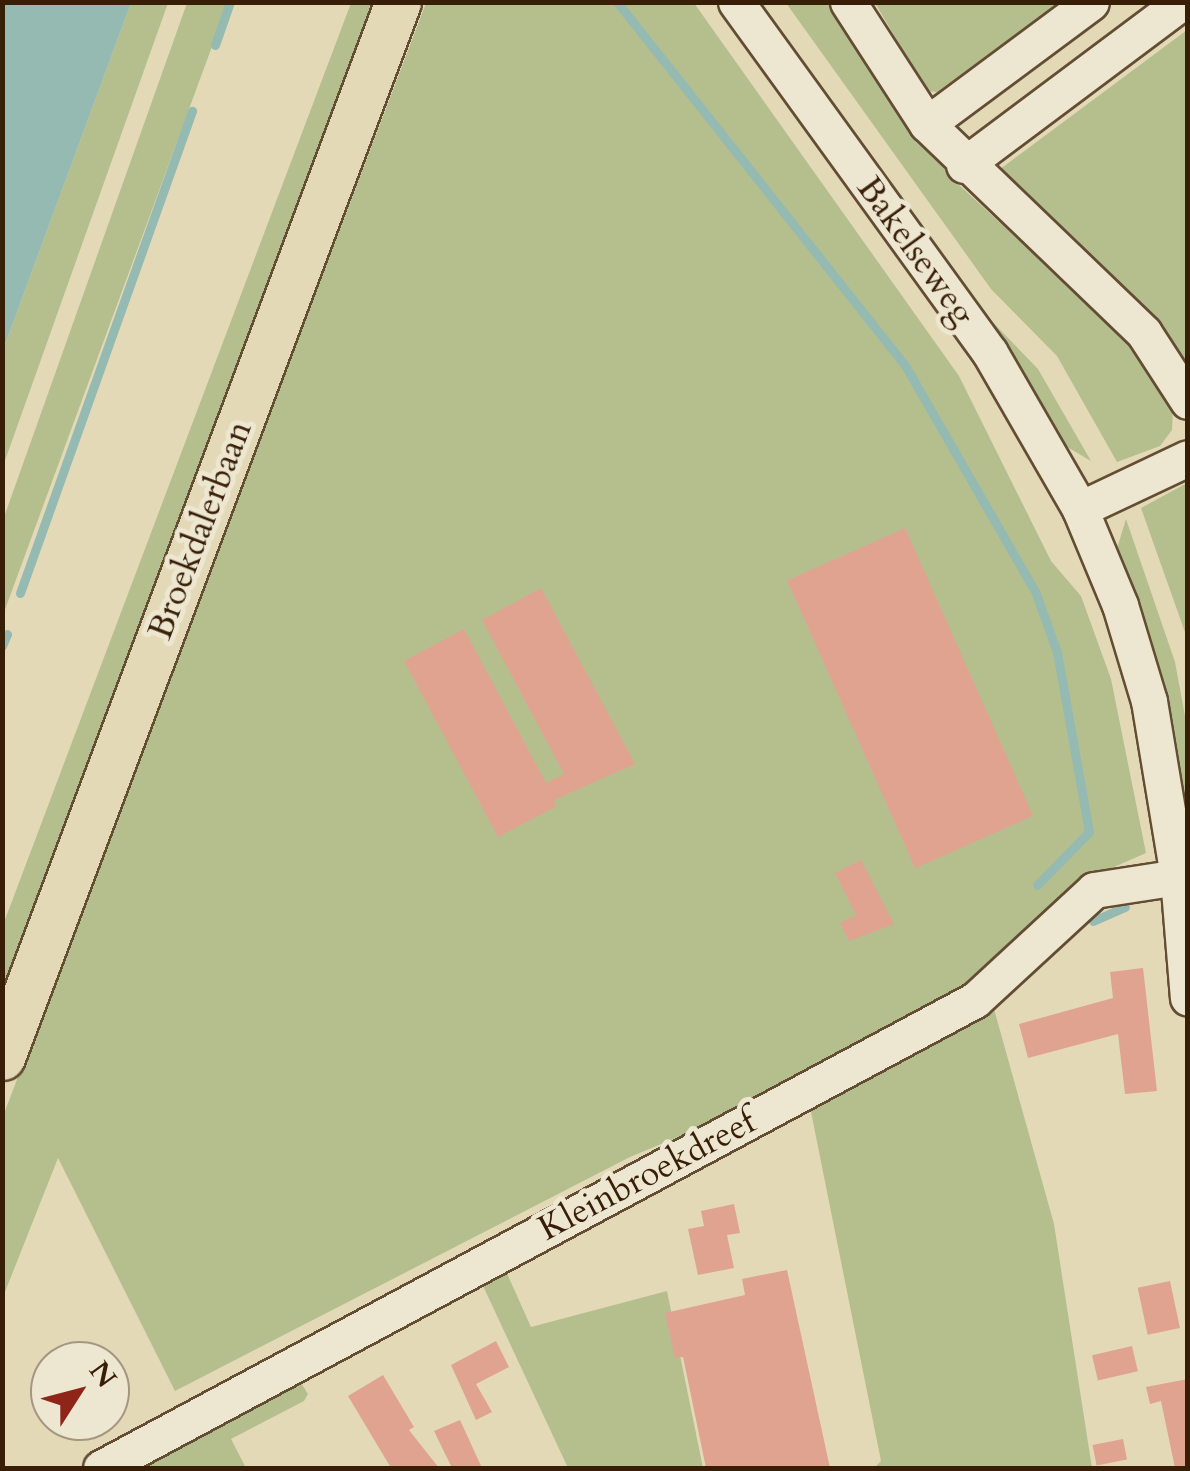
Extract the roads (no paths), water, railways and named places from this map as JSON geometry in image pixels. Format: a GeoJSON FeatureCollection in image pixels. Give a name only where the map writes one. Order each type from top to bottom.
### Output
{"type":"FeatureCollection","features":[{"type":"Feature","properties":{"kind":"main road","name":"Broekdalerbaan"},"geometry":{"type":"LineString","coordinates":[[2,1057],[398,2]]}},
{"type":"Feature","properties":{"kind":"street","name":"Bakelseweg"},"geometry":{"type":"LineString","coordinates":[[736,2],[990,353],[1080,509],[1136,652],[1160,754],[1178,878],[1188,998]]}},
{"type":"Feature","properties":{"kind":"street"},"geometry":{"type":"LineString","coordinates":[[848,2],[927,124],[964,166],[1124,312],[1161,355],[1188,401]]}},
{"type":"Feature","properties":{"kind":"street"},"geometry":{"type":"LineString","coordinates":[[927,124],[1091,2]]}},
{"type":"Feature","properties":{"kind":"street"},"geometry":{"type":"LineString","coordinates":[[964,166],[1182,2]]}},
{"type":"Feature","properties":{"kind":"street"},"geometry":{"type":"LineString","coordinates":[[1080,509],[1188,458]]}},
{"type":"Feature","properties":{"kind":"street","name":"Kleinbroekdreef"},"geometry":{"type":"LineString","coordinates":[[100,1468],[976,1000],[1094,890],[1178,878]]}},
{"type":"Feature","properties":{"kind":"water"},"geometry":{"type":"Polygon","coordinates":[[[2,3],[131,3],[3,350],[2,3]]]}},
{"type":"Feature","properties":{"kind":"waterway"},"geometry":{"type":"LineString","coordinates":[[215,45],[230,2]]}},
{"type":"Feature","properties":{"kind":"waterway"},"geometry":{"type":"LineString","coordinates":[[617,2],[906,367],[1035,591],[1057,652],[1089,832],[1037,885]]}},
{"type":"Feature","properties":{"kind":"waterway"},"geometry":{"type":"LineString","coordinates":[[20,593],[192,111]]}},
{"type":"Feature","properties":{"kind":"waterway"},"geometry":{"type":"LineString","coordinates":[[2,646],[7,634]]}},
{"type":"Feature","properties":{"kind":"waterway"},"geometry":{"type":"LineString","coordinates":[[1093,921],[1125,907]]}}]}
